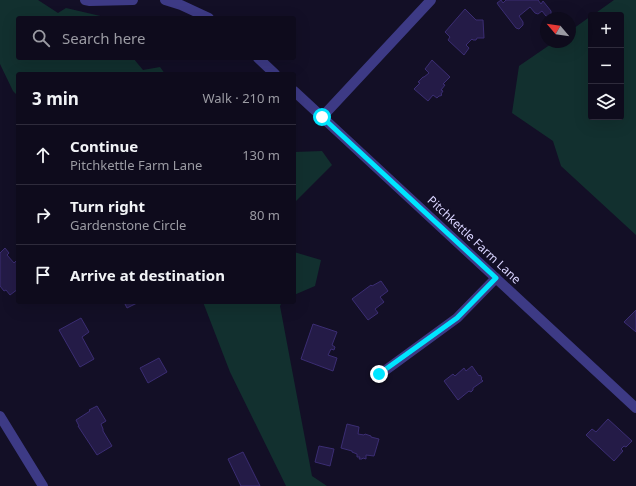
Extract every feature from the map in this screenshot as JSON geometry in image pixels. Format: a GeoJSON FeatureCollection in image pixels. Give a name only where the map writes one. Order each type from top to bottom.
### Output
{"type":"FeatureCollection","features":[{"type":"Feature","properties":{"kind":"street"},"geometry":{"type":"LineString","coordinates":[[85,0],[133,0]]}},
{"type":"Feature","properties":{"kind":"street"},"geometry":{"type":"LineString","coordinates":[[165,0],[181,5],[205,16]]}},
{"type":"Feature","properties":{"kind":"street"},"geometry":{"type":"LineString","coordinates":[[322,117],[431,0]]}},
{"type":"Feature","properties":{"kind":"street"},"geometry":{"type":"LineString","coordinates":[[260,60],[273,72]]}},
{"type":"Feature","properties":{"kind":"street","name":"Pitchkettle Farm Lane"},"geometry":{"type":"LineString","coordinates":[[296,94],[636,408]]}},
{"type":"Feature","properties":{"kind":"street"},"geometry":{"type":"LineString","coordinates":[[379,374],[457,318],[496,278]]}},
{"type":"Feature","properties":{"kind":"street"},"geometry":{"type":"LineString","coordinates":[[0,416],[42,486]]}},
{"type":"Feature","properties":{"kind":"green space"},"geometry":{"type":"Polygon","coordinates":[[[0,0],[38,0],[58,13],[66,8],[100,16],[16,16],[16,60],[135,60],[143,70],[160,67],[164,72],[16,72],[16,94],[13,91],[0,64],[0,0]]]}},
{"type":"Feature","properties":{"kind":"green space"},"geometry":{"type":"Polygon","coordinates":[[[614,0],[636,0],[636,235],[561,166],[553,141],[512,113],[519,66],[545,48],[576,48],[576,27],[588,18],[588,120],[624,120],[624,12],[597,12],[614,0]]]}},
{"type":"Feature","properties":{"kind":"green space"},"geometry":{"type":"Polygon","coordinates":[[[322,151],[332,165],[296,201],[296,152],[322,151]]]}},
{"type":"Feature","properties":{"kind":"green space"},"geometry":{"type":"Polygon","coordinates":[[[296,253],[321,260],[315,286],[296,294],[296,253]]]}},
{"type":"Feature","properties":{"kind":"green space"},"geometry":{"type":"Polygon","coordinates":[[[204,304],[281,304],[280,306],[312,476],[327,486],[286,486],[230,372],[204,304]]]}},
{"type":"Feature","properties":{"kind":"building"},"geometry":{"type":"Polygon","coordinates":[[[501,0],[503,3],[506,0],[538,0],[541,4],[543,1],[551,12],[542,11],[538,14],[535,13],[530,7],[519,16],[523,22],[523,25],[519,29],[516,28],[497,3],[501,0]]]}},
{"type":"Feature","properties":{"kind":"building"},"geometry":{"type":"Polygon","coordinates":[[[465,9],[476,20],[483,20],[484,38],[477,38],[476,40],[472,39],[466,45],[469,48],[464,55],[448,40],[450,37],[445,32],[465,9]]]}},
{"type":"Feature","properties":{"kind":"building"},"geometry":{"type":"Polygon","coordinates":[[[432,60],[450,77],[443,84],[445,85],[441,90],[443,91],[441,94],[442,95],[437,98],[433,95],[428,101],[414,89],[420,83],[418,82],[429,73],[425,69],[432,60]]]}},
{"type":"Feature","properties":{"kind":"building"},"geometry":{"type":"Polygon","coordinates":[[[5,248],[9,253],[7,255],[14,263],[16,261],[16,290],[10,295],[0,286],[0,253],[5,248]]]}},
{"type":"Feature","properties":{"kind":"building"},"geometry":{"type":"Polygon","coordinates":[[[381,281],[388,291],[380,297],[384,302],[375,309],[378,313],[368,320],[352,299],[371,285],[372,286],[381,281]]]}},
{"type":"Feature","properties":{"kind":"building"},"geometry":{"type":"Polygon","coordinates":[[[125,304],[135,304],[127,308],[125,304]]]}},
{"type":"Feature","properties":{"kind":"building"},"geometry":{"type":"Polygon","coordinates":[[[636,310],[636,332],[624,322],[636,310]]]}},
{"type":"Feature","properties":{"kind":"building"},"geometry":{"type":"Polygon","coordinates":[[[81,318],[89,332],[82,337],[94,359],[80,367],[59,330],[81,318]]]}},
{"type":"Feature","properties":{"kind":"building"},"geometry":{"type":"Polygon","coordinates":[[[313,324],[337,332],[332,345],[335,347],[334,350],[331,349],[328,355],[337,358],[333,371],[301,359],[313,324]]]}},
{"type":"Feature","properties":{"kind":"building"},"geometry":{"type":"Polygon","coordinates":[[[159,358],[167,372],[148,383],[140,368],[159,358]]]}},
{"type":"Feature","properties":{"kind":"building"},"geometry":{"type":"Polygon","coordinates":[[[472,366],[483,381],[473,388],[471,392],[469,391],[458,400],[444,381],[453,374],[455,376],[464,368],[466,371],[472,366]]]}},
{"type":"Feature","properties":{"kind":"building"},"geometry":{"type":"Polygon","coordinates":[[[97,406],[106,421],[101,424],[103,431],[112,446],[97,455],[78,426],[76,420],[97,406]]]}},
{"type":"Feature","properties":{"kind":"building"},"geometry":{"type":"Polygon","coordinates":[[[608,419],[632,441],[626,447],[624,446],[621,449],[623,451],[614,461],[586,435],[592,429],[596,432],[608,419]]]}},
{"type":"Feature","properties":{"kind":"building"},"geometry":{"type":"Polygon","coordinates":[[[347,424],[359,427],[358,434],[365,434],[379,439],[374,456],[366,455],[366,459],[359,459],[360,457],[357,457],[357,454],[341,448],[347,424]]]}},
{"type":"Feature","properties":{"kind":"building"},"geometry":{"type":"Polygon","coordinates":[[[319,446],[334,449],[330,466],[315,462],[319,446]]]}},
{"type":"Feature","properties":{"kind":"building"},"geometry":{"type":"Polygon","coordinates":[[[243,452],[260,486],[241,486],[228,459],[243,452]]]}},
{"type":"Feature","properties":{"kind":"route"},"geometry":{"type":"LineString","coordinates":[[322,117],[496,278],[457,318],[379,374]]}}]}
